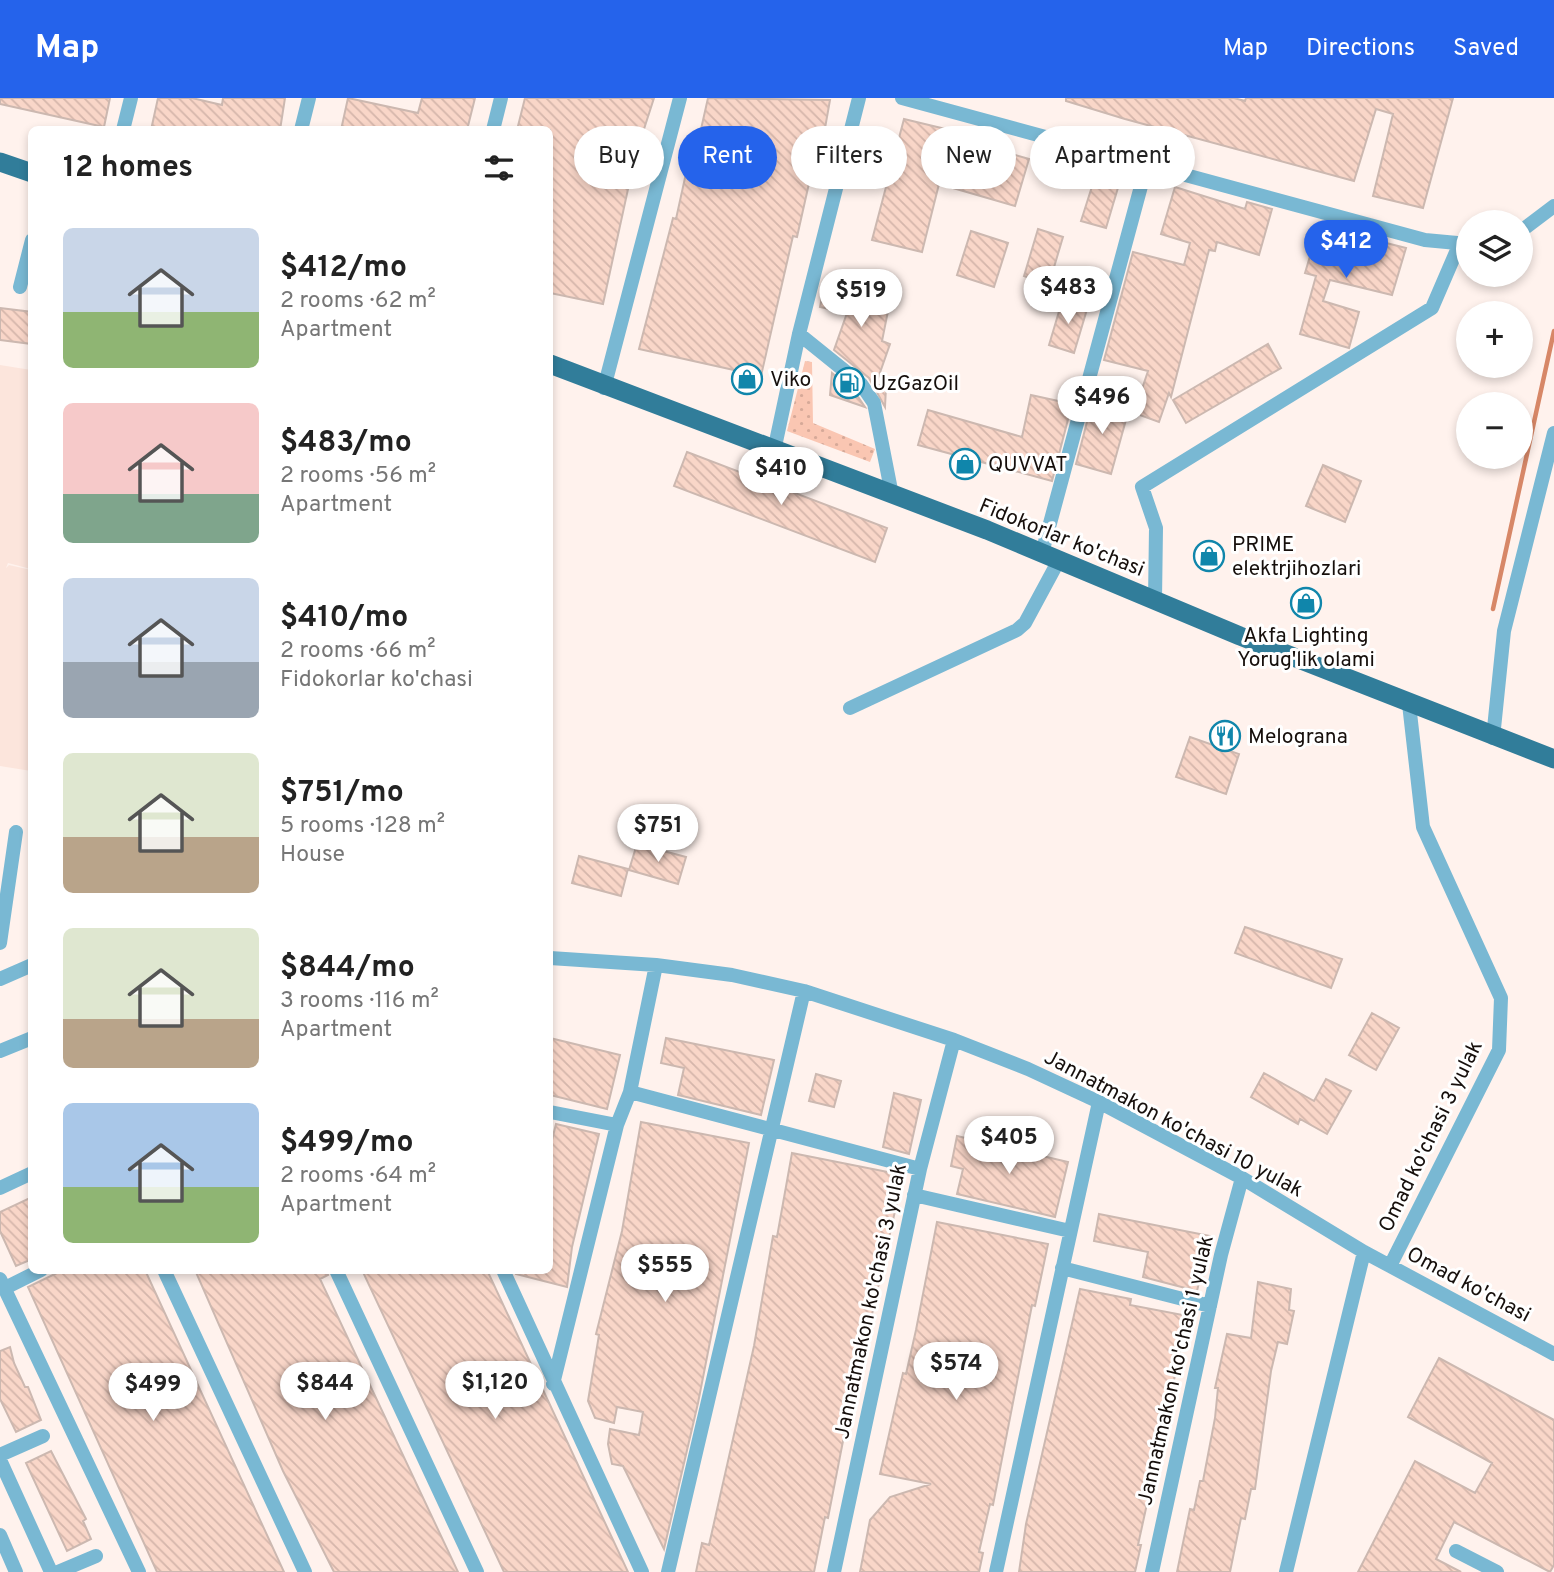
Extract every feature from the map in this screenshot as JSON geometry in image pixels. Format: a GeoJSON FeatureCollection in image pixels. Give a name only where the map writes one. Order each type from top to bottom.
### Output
{"type":"FeatureCollection","features":[{"type":"Feature","properties":{"kind":"main road"},"geometry":{"type":"LineString","coordinates":[[0,162],[28,172]]}},
{"type":"Feature","properties":{"kind":"main road","name":"Fidokorlar ko'chasi"},"geometry":{"type":"LineString","coordinates":[[553,366],[1050,556],[1493,738],[1554,759]]}},
{"type":"Feature","properties":{"kind":"street"},"geometry":{"type":"LineString","coordinates":[[124,126],[131,98]]}},
{"type":"Feature","properties":{"kind":"street"},"geometry":{"type":"LineString","coordinates":[[302,126],[309,98]]}},
{"type":"Feature","properties":{"kind":"street"},"geometry":{"type":"LineString","coordinates":[[494,126],[501,98]]}},
{"type":"Feature","properties":{"kind":"street"},"geometry":{"type":"LineString","coordinates":[[604,387],[680,98]]}},
{"type":"Feature","properties":{"kind":"street"},"geometry":{"type":"LineString","coordinates":[[774,451],[799,334],[859,98]]}},
{"type":"Feature","properties":{"kind":"street"},"geometry":{"type":"LineString","coordinates":[[902,98],[1030,132]]}},
{"type":"Feature","properties":{"kind":"street"},"geometry":{"type":"LineString","coordinates":[[1195,177],[1425,240],[1456,242]]}},
{"type":"Feature","properties":{"kind":"street"},"geometry":{"type":"LineString","coordinates":[[850,708],[1017,630],[1025,623],[1050,556],[1141,189]]}},
{"type":"Feature","properties":{"kind":"street"},"geometry":{"type":"LineString","coordinates":[[1533,222],[1554,206]]}},
{"type":"Feature","properties":{"kind":"street"},"geometry":{"type":"LineString","coordinates":[[20,287],[28,256]]}},
{"type":"Feature","properties":{"kind":"street"},"geometry":{"type":"LineString","coordinates":[[1155,600],[1156,528],[1142,488],[1432,308],[1456,259]]}},
{"type":"Feature","properties":{"kind":"street"},"geometry":{"type":"LineString","coordinates":[[799,334],[861,384],[874,403],[892,495]]}},
{"type":"Feature","properties":{"kind":"street"},"geometry":{"type":"LineString","coordinates":[[1493,738],[1504,631],[1554,433]]}},
{"type":"Feature","properties":{"kind":"street","name":"Omad ko'chasi 3 yulak"},"geometry":{"type":"LineString","coordinates":[[1390,1266],[1499,1050],[1501,998],[1423,827],[1409,704]]}},
{"type":"Feature","properties":{"kind":"street"},"geometry":{"type":"LineString","coordinates":[[0,943],[16,832]]}},
{"type":"Feature","properties":{"kind":"street","name":"Jannatmakon ko'chasi 10 yulak"},"geometry":{"type":"LineString","coordinates":[[553,958],[656,965],[732,975],[804,991],[954,1040],[1028,1069],[1099,1102],[1242,1178],[1364,1252]]}},
{"type":"Feature","properties":{"kind":"street"},"geometry":{"type":"LineString","coordinates":[[553,1384],[617,1125],[630,1092],[656,965]]}},
{"type":"Feature","properties":{"kind":"street"},"geometry":{"type":"LineString","coordinates":[[0,978],[28,967]]}},
{"type":"Feature","properties":{"kind":"street"},"geometry":{"type":"LineString","coordinates":[[668,1572],[774,1131],[804,991]]}},
{"type":"Feature","properties":{"kind":"street"},"geometry":{"type":"LineString","coordinates":[[0,1051],[28,1040]]}},
{"type":"Feature","properties":{"kind":"street","name":"Jannatmakon ko'chasi 3 yulak"},"geometry":{"type":"LineString","coordinates":[[834,1572],[914,1195],[954,1040]]}},
{"type":"Feature","properties":{"kind":"street"},"geometry":{"type":"LineString","coordinates":[[630,1092],[920,1169]]}},
{"type":"Feature","properties":{"kind":"street"},"geometry":{"type":"LineString","coordinates":[[996,1572],[1099,1102]]}},
{"type":"Feature","properties":{"kind":"street"},"geometry":{"type":"LineString","coordinates":[[553,1113],[617,1125]]}},
{"type":"Feature","properties":{"kind":"street"},"geometry":{"type":"LineString","coordinates":[[0,1188],[28,1175]]}},
{"type":"Feature","properties":{"kind":"street","name":"Jannatmakon ko'chasi 1 yulak"},"geometry":{"type":"LineString","coordinates":[[1152,1572],[1210,1306],[1242,1178]]}},
{"type":"Feature","properties":{"kind":"street"},"geometry":{"type":"LineString","coordinates":[[914,1195],[1070,1231]]}},
{"type":"Feature","properties":{"kind":"street","name":"Omad ko'chasi 3 yulak"},"geometry":{"type":"LineString","coordinates":[[1286,1572],[1364,1252]]}},
{"type":"Feature","properties":{"kind":"street","name":"Omad ko'chasi"},"geometry":{"type":"LineString","coordinates":[[1364,1252],[1554,1354]]}},
{"type":"Feature","properties":{"kind":"street"},"geometry":{"type":"LineString","coordinates":[[1062,1268],[1210,1306]]}},
{"type":"Feature","properties":{"kind":"street"},"geometry":{"type":"LineString","coordinates":[[30,1274],[3,1284],[139,1572]]}},
{"type":"Feature","properties":{"kind":"street"},"geometry":{"type":"LineString","coordinates":[[166,1274],[305,1572]]}},
{"type":"Feature","properties":{"kind":"street"},"geometry":{"type":"LineString","coordinates":[[338,1274],[477,1572]]}},
{"type":"Feature","properties":{"kind":"street"},"geometry":{"type":"LineString","coordinates":[[505,1274],[553,1384],[642,1572]]}},
{"type":"Feature","properties":{"kind":"street"},"geometry":{"type":"LineString","coordinates":[[43,1436],[0,1458],[51,1572]]}},
{"type":"Feature","properties":{"kind":"street"},"geometry":{"type":"LineString","coordinates":[[0,1535],[16,1572]]}},
{"type":"Feature","properties":{"kind":"street"},"geometry":{"type":"LineString","coordinates":[[1457,1551],[1497,1572]]}},
{"type":"Feature","properties":{"kind":"street"},"geometry":{"type":"LineString","coordinates":[[58,1572],[96,1556]]}},
{"type":"Feature","properties":{"kind":"shaded area"},"geometry":{"type":"Polygon","coordinates":[[[805,361],[812,362],[813,423],[875,449],[870,462],[787,431],[805,361]]]}},
{"type":"Feature","properties":{"kind":"shaded area"},"geometry":{"type":"Polygon","coordinates":[[[0,365],[28,370],[28,568],[8,563],[6,568],[9,565],[28,569],[28,771],[0,766],[0,365]]]}},
{"type":"Feature","properties":{"kind":"building"},"geometry":{"type":"Polygon","coordinates":[[[0,98],[110,98],[104,126],[0,104],[0,98]]]}},
{"type":"Feature","properties":{"kind":"building"},"geometry":{"type":"Polygon","coordinates":[[[158,98],[192,98],[222,105],[223,98],[285,98],[281,126],[152,126],[158,98]]]}},
{"type":"Feature","properties":{"kind":"building"},"geometry":{"type":"Polygon","coordinates":[[[348,98],[418,113],[422,98],[475,98],[468,126],[342,126],[348,98]]]}},
{"type":"Feature","properties":{"kind":"building"},"geometry":{"type":"Polygon","coordinates":[[[525,98],[654,98],[645,126],[574,126],[574,189],[628,189],[603,304],[553,294],[553,126],[518,126],[525,98]]]}},
{"type":"Feature","properties":{"kind":"building"},"geometry":{"type":"Polygon","coordinates":[[[708,98],[830,100],[825,126],[791,126],[791,189],[808,189],[797,237],[793,236],[761,376],[639,349],[683,189],[777,189],[777,126],[702,126],[708,98]]]}},
{"type":"Feature","properties":{"kind":"building"},"geometry":{"type":"Polygon","coordinates":[[[1066,98],[1234,98],[1245,101],[1246,98],[1453,98],[1423,208],[1373,196],[1393,114],[1376,109],[1354,181],[1195,138],[1195,126],[1151,126],[1066,101],[1066,98]]]}},
{"type":"Feature","properties":{"kind":"building"},"geometry":{"type":"Polygon","coordinates":[[[904,119],[933,126],[921,126],[921,189],[938,189],[922,252],[872,240],[885,189],[907,189],[907,126],[902,126],[904,119]]]}},
{"type":"Feature","properties":{"kind":"building"},"geometry":{"type":"Polygon","coordinates":[[[1016,155],[1029,159],[1015,206],[956,189],[1016,189],[1016,155]]]}},
{"type":"Feature","properties":{"kind":"building"},"geometry":{"type":"Polygon","coordinates":[[[1091,189],[1118,189],[1106,228],[1081,221],[1091,189]]]}},
{"type":"Feature","properties":{"kind":"building"},"geometry":{"type":"Polygon","coordinates":[[[1174,189],[1245,209],[1247,202],[1272,209],[1259,255],[1217,242],[1215,251],[1209,250],[1171,397],[1169,393],[1159,422],[1134,413],[1148,371],[1104,360],[1133,252],[1184,265],[1190,243],[1161,234],[1174,189]]]}},
{"type":"Feature","properties":{"kind":"building"},"geometry":{"type":"Polygon","coordinates":[[[1319,226],[1406,248],[1392,295],[1330,280],[1323,301],[1359,312],[1349,348],[1300,334],[1316,276],[1305,273],[1319,226]]]}},
{"type":"Feature","properties":{"kind":"building"},"geometry":{"type":"Polygon","coordinates":[[[1038,229],[1063,237],[1049,284],[1024,276],[1038,229]]]}},
{"type":"Feature","properties":{"kind":"building"},"geometry":{"type":"Polygon","coordinates":[[[971,231],[1008,243],[994,287],[957,275],[971,231]]]}},
{"type":"Feature","properties":{"kind":"building"},"geometry":{"type":"Polygon","coordinates":[[[825,282],[891,296],[882,341],[890,344],[876,384],[886,387],[885,407],[869,378],[834,350],[847,313],[820,307],[825,282]]]}},
{"type":"Feature","properties":{"kind":"building"},"geometry":{"type":"Polygon","coordinates":[[[1063,298],[1088,306],[1074,353],[1049,345],[1063,298]]]}},
{"type":"Feature","properties":{"kind":"building"},"geometry":{"type":"Polygon","coordinates":[[[0,308],[28,312],[28,344],[0,340],[0,308]]]}},
{"type":"Feature","properties":{"kind":"building"},"geometry":{"type":"Polygon","coordinates":[[[1268,344],[1281,368],[1186,423],[1173,400],[1268,344]]]}},
{"type":"Feature","properties":{"kind":"building"},"geometry":{"type":"Polygon","coordinates":[[[832,373],[854,391],[865,407],[830,395],[832,373]]]}},
{"type":"Feature","properties":{"kind":"building"},"geometry":{"type":"Polygon","coordinates":[[[1031,395],[1072,404],[1052,481],[918,445],[928,410],[1022,437],[1031,395]]]}},
{"type":"Feature","properties":{"kind":"building"},"geometry":{"type":"Polygon","coordinates":[[[1093,399],[1129,409],[1111,474],[1076,464],[1093,399]]]}},
{"type":"Feature","properties":{"kind":"building"},"geometry":{"type":"Polygon","coordinates":[[[687,452],[887,528],[875,562],[674,486],[687,452]]]}},
{"type":"Feature","properties":{"kind":"building"},"geometry":{"type":"Polygon","coordinates":[[[1323,465],[1361,481],[1345,522],[1306,506],[1323,465]]]}},
{"type":"Feature","properties":{"kind":"building"},"geometry":{"type":"Polygon","coordinates":[[[1190,737],[1239,754],[1226,794],[1176,777],[1190,737]]]}},
{"type":"Feature","properties":{"kind":"building"},"geometry":{"type":"Polygon","coordinates":[[[637,844],[686,857],[678,884],[629,870],[637,844]]]}},
{"type":"Feature","properties":{"kind":"building"},"geometry":{"type":"Polygon","coordinates":[[[579,856],[628,869],[621,896],[572,883],[579,856]]]}},
{"type":"Feature","properties":{"kind":"building"},"geometry":{"type":"Polygon","coordinates":[[[1245,927],[1342,959],[1331,988],[1235,953],[1245,927]]]}},
{"type":"Feature","properties":{"kind":"building"},"geometry":{"type":"Polygon","coordinates":[[[1372,1013],[1399,1028],[1376,1070],[1349,1055],[1372,1013]]]}},
{"type":"Feature","properties":{"kind":"building"},"geometry":{"type":"Polygon","coordinates":[[[666,1038],[774,1060],[761,1115],[678,1095],[684,1068],[661,1063],[666,1038]]]}},
{"type":"Feature","properties":{"kind":"building"},"geometry":{"type":"Polygon","coordinates":[[[553,1039],[620,1055],[607,1109],[553,1096],[553,1039]]]}},
{"type":"Feature","properties":{"kind":"building"},"geometry":{"type":"Polygon","coordinates":[[[1264,1073],[1314,1101],[1326,1079],[1351,1091],[1327,1134],[1300,1119],[1298,1124],[1251,1097],[1264,1073]]]}},
{"type":"Feature","properties":{"kind":"building"},"geometry":{"type":"Polygon","coordinates":[[[816,1074],[841,1081],[834,1107],[809,1101],[816,1074]]]}},
{"type":"Feature","properties":{"kind":"building"},"geometry":{"type":"Polygon","coordinates":[[[894,1093],[921,1100],[909,1154],[883,1147],[894,1093]]]}},
{"type":"Feature","properties":{"kind":"building"},"geometry":{"type":"Polygon","coordinates":[[[641,1122],[749,1143],[698,1403],[664,1549],[623,1466],[612,1464],[608,1444],[610,1429],[639,1435],[643,1412],[617,1407],[614,1423],[595,1418],[588,1401],[599,1335],[596,1334],[622,1231],[641,1122]]]}},
{"type":"Feature","properties":{"kind":"building"},"geometry":{"type":"Polygon","coordinates":[[[556,1124],[599,1134],[572,1247],[567,1287],[516,1274],[553,1274],[553,1136],[556,1124]]]}},
{"type":"Feature","properties":{"kind":"building"},"geometry":{"type":"Polygon","coordinates":[[[957,1136],[1068,1162],[1055,1217],[957,1194],[963,1169],[951,1166],[957,1136]]]}},
{"type":"Feature","properties":{"kind":"building"},"geometry":{"type":"Polygon","coordinates":[[[792,1153],[903,1175],[871,1319],[867,1318],[828,1518],[825,1517],[814,1572],[696,1572],[702,1543],[709,1545],[754,1346],[773,1236],[777,1237],[792,1153]]]}},
{"type":"Feature","properties":{"kind":"building"},"geometry":{"type":"Polygon","coordinates":[[[28,1199],[28,1261],[16,1266],[0,1231],[0,1212],[28,1199]]]}},
{"type":"Feature","properties":{"kind":"building"},"geometry":{"type":"Polygon","coordinates":[[[1099,1214],[1210,1236],[1197,1291],[1143,1277],[1148,1252],[1094,1241],[1099,1214]]]}},
{"type":"Feature","properties":{"kind":"building"},"geometry":{"type":"Polygon","coordinates":[[[937,1222],[1048,1244],[1035,1306],[1032,1305],[993,1505],[990,1504],[979,1552],[983,1553],[979,1572],[860,1572],[870,1520],[890,1497],[931,1484],[880,1474],[903,1373],[906,1374],[916,1330],[937,1222]]]}},
{"type":"Feature","properties":{"kind":"building"},"geometry":{"type":"Polygon","coordinates":[[[55,1274],[147,1274],[284,1572],[157,1572],[28,1287],[55,1274]]]}},
{"type":"Feature","properties":{"kind":"building"},"geometry":{"type":"Polygon","coordinates":[[[197,1274],[328,1274],[320,1279],[458,1572],[334,1572],[283,1471],[197,1274]]]}},
{"type":"Feature","properties":{"kind":"building"},"geometry":{"type":"Polygon","coordinates":[[[364,1274],[489,1274],[628,1572],[504,1572],[364,1274]]]}},
{"type":"Feature","properties":{"kind":"building"},"geometry":{"type":"Polygon","coordinates":[[[1258,1282],[1291,1289],[1289,1310],[1294,1311],[1287,1344],[1278,1342],[1271,1371],[1255,1489],[1251,1489],[1245,1519],[1241,1518],[1230,1572],[1177,1572],[1190,1509],[1194,1510],[1200,1481],[1203,1481],[1215,1418],[1218,1388],[1215,1388],[1227,1334],[1251,1338],[1258,1282]]]}},
{"type":"Feature","properties":{"kind":"building"},"geometry":{"type":"Polygon","coordinates":[[[1080,1289],[1131,1299],[1130,1305],[1188,1316],[1138,1545],[1141,1545],[1135,1572],[1019,1572],[1026,1524],[1080,1289]]]}},
{"type":"Feature","properties":{"kind":"building"},"geometry":{"type":"Polygon","coordinates":[[[10,1347],[14,1363],[25,1387],[28,1387],[41,1420],[16,1432],[0,1399],[0,1351],[10,1347]]]}},
{"type":"Feature","properties":{"kind":"building"},"geometry":{"type":"Polygon","coordinates":[[[1439,1358],[1554,1420],[1554,1565],[1550,1572],[1454,1522],[1436,1559],[1461,1572],[1358,1572],[1415,1461],[1475,1493],[1492,1463],[1408,1417],[1439,1358]]]}},
{"type":"Feature","properties":{"kind":"building"},"geometry":{"type":"Polygon","coordinates":[[[51,1451],[86,1519],[83,1521],[91,1539],[67,1551],[26,1463],[51,1451]]]}},
{"type":"Feature","properties":{"kind":"waterway"},"geometry":{"type":"LineString","coordinates":[[1493,609],[1554,331]]}},
{"type":"Feature","properties":{"kind":"place","name":"Viko"},"geometry":{"type":"Point","coordinates":[747,379]}},
{"type":"Feature","properties":{"kind":"place","name":"UzGazOil"},"geometry":{"type":"Point","coordinates":[849,383]}},
{"type":"Feature","properties":{"kind":"place","name":"QUVVAT"},"geometry":{"type":"Point","coordinates":[965,464]}},
{"type":"Feature","properties":{"kind":"place","name":"PRIME elektrjihozlari"},"geometry":{"type":"Point","coordinates":[1209,556]}},
{"type":"Feature","properties":{"kind":"place","name":"Akfa Lighting Yorug'lik olami"},"geometry":{"type":"Point","coordinates":[1306,603]}},
{"type":"Feature","properties":{"kind":"place","name":"Melograna"},"geometry":{"type":"Point","coordinates":[1225,736]}}]}
